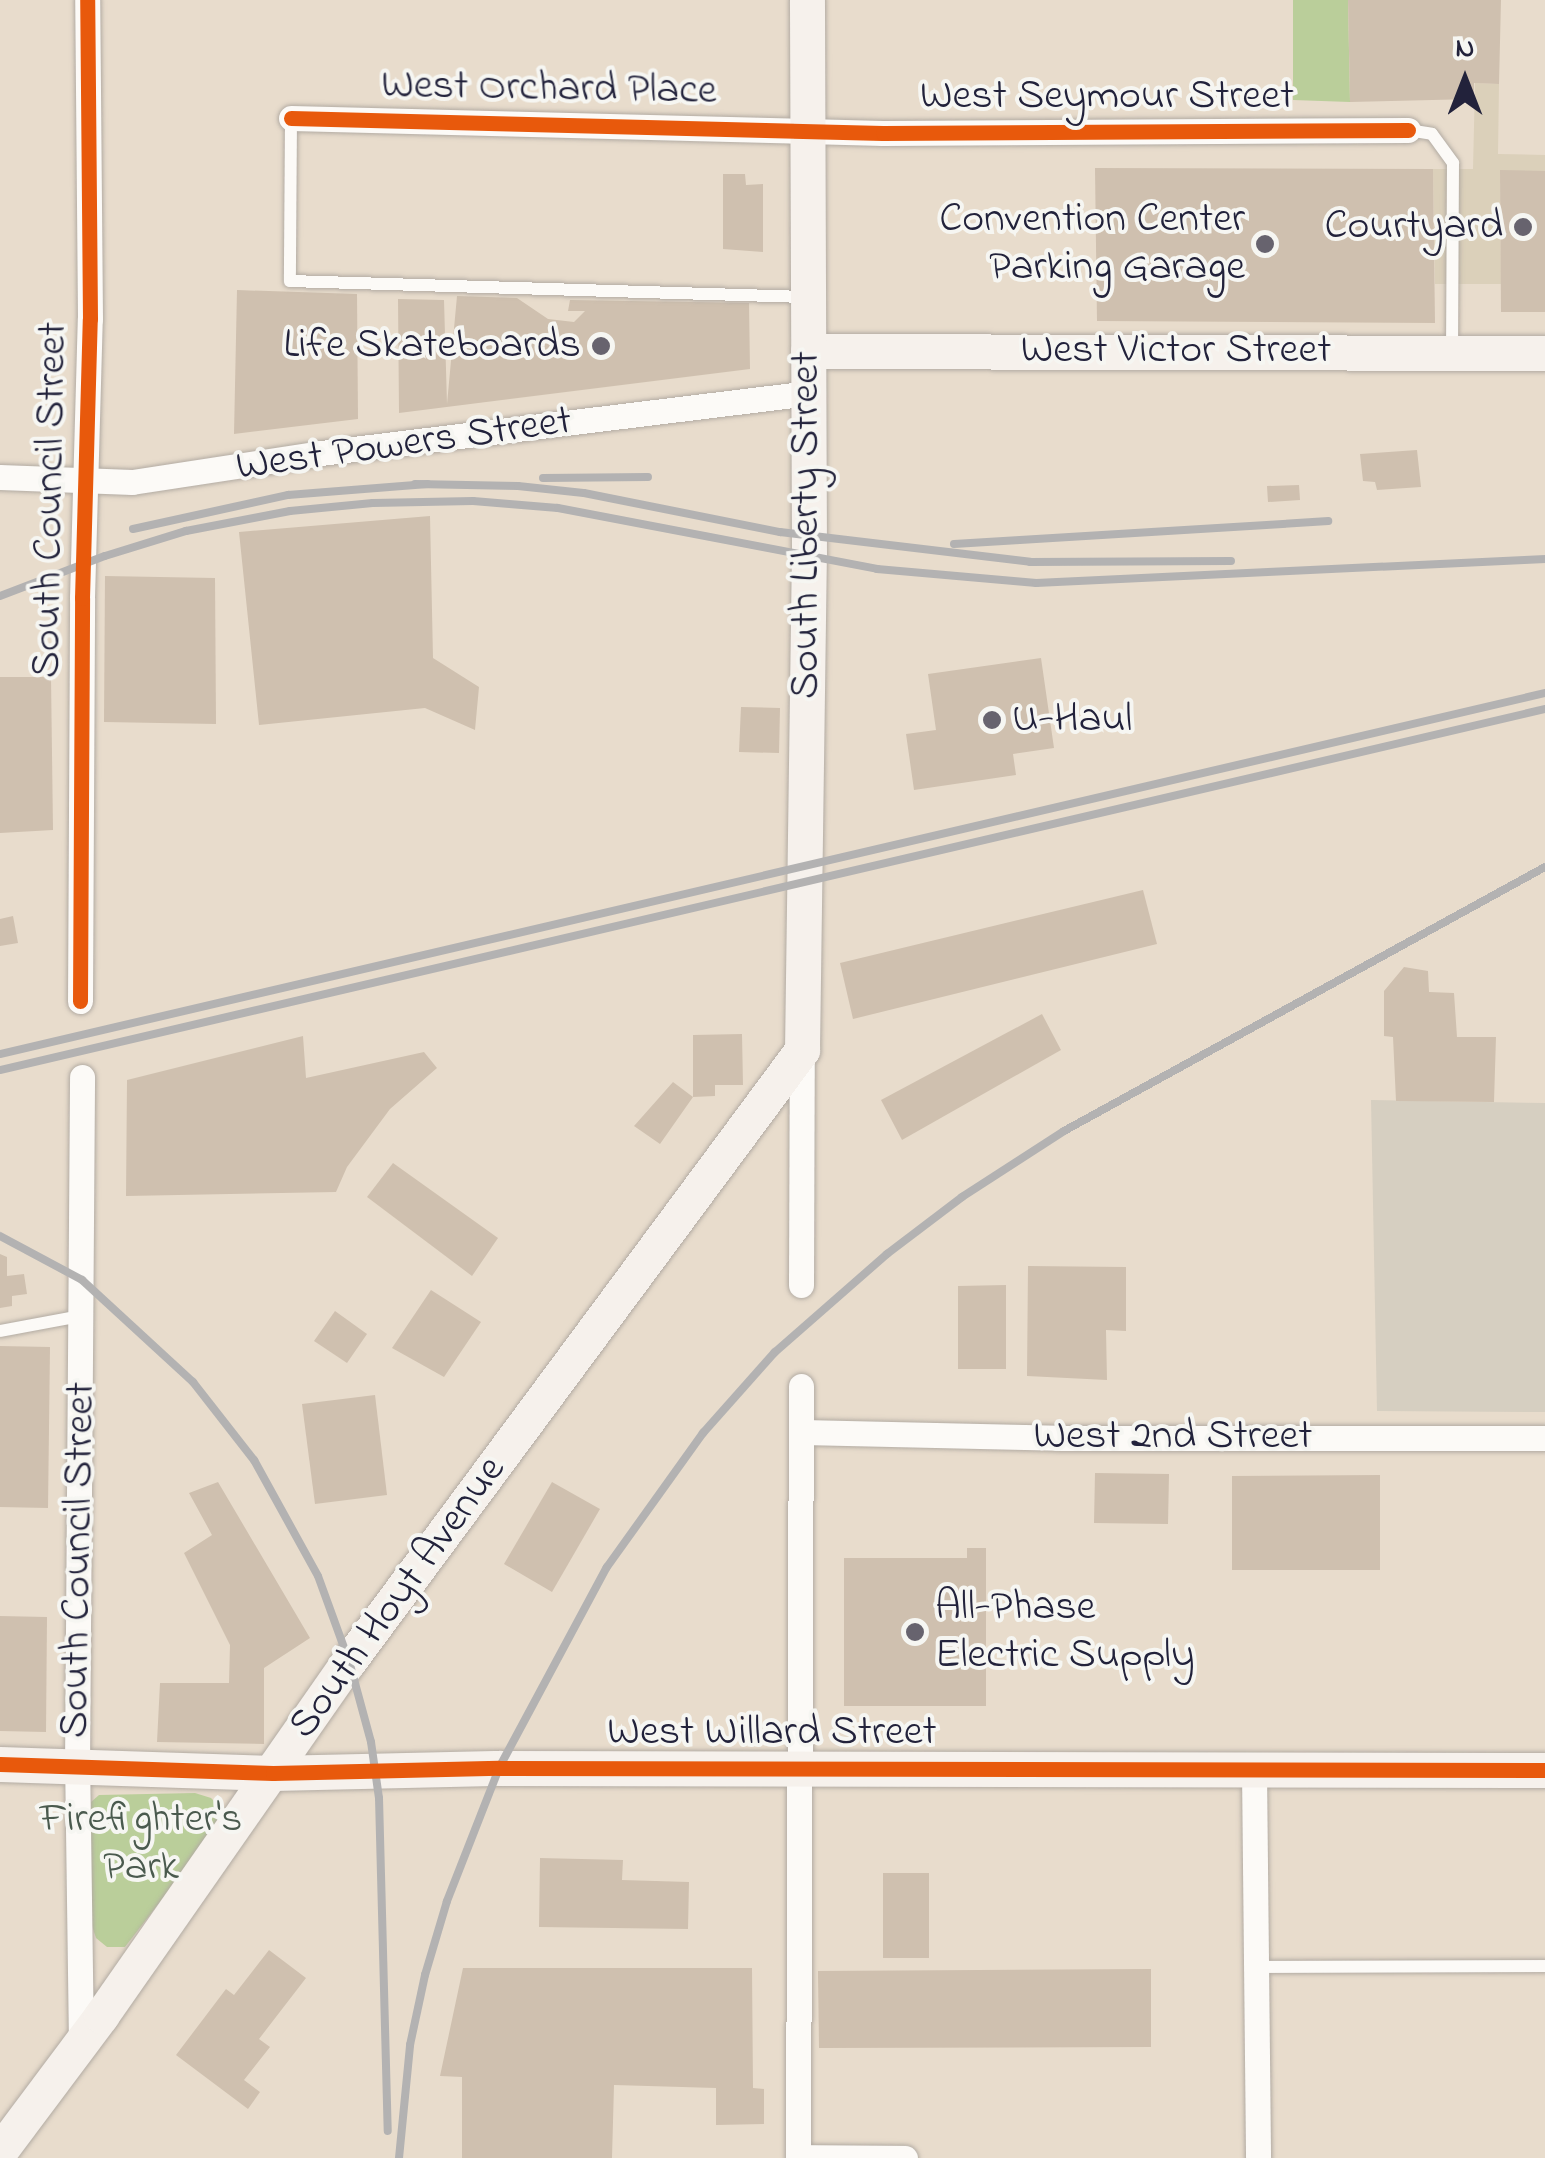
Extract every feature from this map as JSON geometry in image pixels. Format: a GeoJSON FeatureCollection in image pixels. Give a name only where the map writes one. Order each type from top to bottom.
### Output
{"type":"FeatureCollection","features":[{"type":"Feature","properties":{"kind":"main road","name":"South Liberty Street"},"geometry":{"type":"LineString","coordinates":[[802,1050],[807,0]]}},
{"type":"Feature","properties":{"kind":"main road","name":"West Victor Street"},"geometry":{"type":"LineString","coordinates":[[808,351],[1545,352]]}},
{"type":"Feature","properties":{"kind":"main road","name":"South Hoyt Avenue"},"geometry":{"type":"LineString","coordinates":[[0,2151],[81,2043],[372,1630],[802,1050]]}},
{"type":"Feature","properties":{"kind":"main road","name":"West Willard Street"},"geometry":{"type":"LineString","coordinates":[[0,1764],[273,1772],[799,1768],[1545,1770]]}},
{"type":"Feature","properties":{"kind":"street","name":"South Council Street"},"geometry":{"type":"LineString","coordinates":[[80,1001],[90,318],[87,0]]}},
{"type":"Feature","properties":{"kind":"street","name":"West Orchard Place"},"geometry":{"type":"LineString","coordinates":[[290,118],[806,130]]}},
{"type":"Feature","properties":{"kind":"street","name":"West Seymour Street"},"geometry":{"type":"LineString","coordinates":[[806,130],[1408,130]]}},
{"type":"Feature","properties":{"kind":"street","name":"West Powers Street"},"geometry":{"type":"LineString","coordinates":[[0,478],[132,482],[321,453],[808,393]]}},
{"type":"Feature","properties":{"kind":"street"},"geometry":{"type":"LineString","coordinates":[[801,1285],[802,1050]]}},
{"type":"Feature","properties":{"kind":"street","name":"South Council Street"},"geometry":{"type":"LineString","coordinates":[[81,2043],[77,1767],[82,1077]]}},
{"type":"Feature","properties":{"kind":"street"},"geometry":{"type":"LineString","coordinates":[[801,1386],[798,2158],[905,2158]]}},
{"type":"Feature","properties":{"kind":"street","name":"West 2nd Street"},"geometry":{"type":"LineString","coordinates":[[802,1432],[1058,1438],[1545,1438]]}},
{"type":"Feature","properties":{"kind":"street"},"geometry":{"type":"LineString","coordinates":[[1254,1770],[1258,2158]]}},
{"type":"Feature","properties":{"kind":"lane"},"geometry":{"type":"LineString","coordinates":[[290,118],[290,281],[807,298]]}},
{"type":"Feature","properties":{"kind":"lane"},"geometry":{"type":"LineString","coordinates":[[1408,130],[1432,134],[1453,163],[1452,352]]}},
{"type":"Feature","properties":{"kind":"lane"},"geometry":{"type":"LineString","coordinates":[[0,1330],[82,1316]]}},
{"type":"Feature","properties":{"kind":"lane"},"geometry":{"type":"LineString","coordinates":[[1256,1967],[1545,1966]]}},
{"type":"Feature","properties":{"kind":"shaded area"},"geometry":{"type":"Polygon","coordinates":[[[1475,83],[1499,84],[1498,154],[1545,155],[1545,171],[1500,171],[1501,284],[1435,284],[1433,169],[1473,169],[1475,83]]]}},
{"type":"Feature","properties":{"kind":"shaded area"},"geometry":{"type":"Polygon","coordinates":[[[1371,1100],[1545,1103],[1545,1412],[1377,1411],[1371,1100]]]}},
{"type":"Feature","properties":{"kind":"green space"},"geometry":{"type":"Polygon","coordinates":[[[1293,0],[1348,0],[1350,102],[1293,100],[1293,0]]]}},
{"type":"Feature","properties":{"kind":"green space","name":"Firefighter's Park"},"geometry":{"type":"Polygon","coordinates":[[[195,1793],[211,1798],[223,1810],[221,1823],[125,1947],[107,1947],[96,1938],[91,1923],[91,1802],[99,1795],[195,1793]]]}},
{"type":"Feature","properties":{"kind":"building"},"geometry":{"type":"Polygon","coordinates":[[[1348,0],[1501,0],[1499,84],[1474,83],[1474,99],[1350,102],[1348,0]]]}},
{"type":"Feature","properties":{"kind":"building","name":"Convention Center Parking Garage"},"geometry":{"type":"Polygon","coordinates":[[[1095,168],[1433,169],[1435,323],[1097,321],[1095,168]]]}},
{"type":"Feature","properties":{"kind":"building","name":"Courtyard"},"geometry":{"type":"Polygon","coordinates":[[[1500,170],[1545,171],[1545,312],[1501,312],[1500,170]]]}},
{"type":"Feature","properties":{"kind":"building"},"geometry":{"type":"Polygon","coordinates":[[[723,174],[745,174],[746,185],[763,184],[763,252],[723,249],[723,174]]]}},
{"type":"Feature","properties":{"kind":"building"},"geometry":{"type":"Polygon","coordinates":[[[237,290],[357,294],[358,419],[234,434],[237,290]]]}},
{"type":"Feature","properties":{"kind":"building","name":"Life Skateboards"},"geometry":{"type":"Polygon","coordinates":[[[457,296],[517,298],[548,319],[574,322],[585,311],[568,311],[570,300],[749,303],[750,369],[399,413],[398,299],[444,300],[447,404],[457,296]]]}},
{"type":"Feature","properties":{"kind":"building"},"geometry":{"type":"Polygon","coordinates":[[[1417,450],[1421,487],[1377,490],[1375,482],[1363,481],[1360,454],[1417,450]]]}},
{"type":"Feature","properties":{"kind":"building"},"geometry":{"type":"Polygon","coordinates":[[[1299,485],[1300,500],[1268,502],[1267,486],[1299,485]]]}},
{"type":"Feature","properties":{"kind":"building"},"geometry":{"type":"Polygon","coordinates":[[[430,516],[433,658],[479,687],[475,730],[425,708],[259,725],[239,532],[430,516]]]}},
{"type":"Feature","properties":{"kind":"building"},"geometry":{"type":"Polygon","coordinates":[[[105,576],[215,578],[216,724],[104,722],[105,576]]]}},
{"type":"Feature","properties":{"kind":"building","name":"U-Haul"},"geometry":{"type":"Polygon","coordinates":[[[1041,658],[1054,748],[1013,754],[1016,775],[914,790],[906,734],[936,730],[928,674],[1041,658]]]}},
{"type":"Feature","properties":{"kind":"building"},"geometry":{"type":"Polygon","coordinates":[[[0,677],[51,677],[53,830],[0,833],[0,677]]]}},
{"type":"Feature","properties":{"kind":"building"},"geometry":{"type":"Polygon","coordinates":[[[741,707],[780,708],[779,753],[739,752],[741,707]]]}},
{"type":"Feature","properties":{"kind":"building"},"geometry":{"type":"Polygon","coordinates":[[[1143,890],[1157,944],[853,1019],[840,963],[1143,890]]]}},
{"type":"Feature","properties":{"kind":"building"},"geometry":{"type":"Polygon","coordinates":[[[13,916],[18,943],[0,946],[0,919],[13,916]]]}},
{"type":"Feature","properties":{"kind":"building"},"geometry":{"type":"Polygon","coordinates":[[[1404,967],[1428,971],[1429,992],[1454,993],[1457,1037],[1496,1037],[1494,1102],[1396,1101],[1393,1037],[1384,1036],[1384,991],[1404,967]]]}},
{"type":"Feature","properties":{"kind":"building"},"geometry":{"type":"Polygon","coordinates":[[[1042,1014],[1061,1050],[902,1140],[881,1100],[1042,1014]]]}},
{"type":"Feature","properties":{"kind":"building"},"geometry":{"type":"Polygon","coordinates":[[[742,1034],[743,1085],[715,1085],[715,1096],[693,1097],[693,1035],[742,1034]]]}},
{"type":"Feature","properties":{"kind":"building"},"geometry":{"type":"Polygon","coordinates":[[[303,1036],[306,1078],[424,1052],[437,1068],[390,1109],[347,1167],[336,1192],[126,1196],[127,1080],[303,1036]]]}},
{"type":"Feature","properties":{"kind":"building"},"geometry":{"type":"Polygon","coordinates":[[[673,1082],[693,1097],[660,1144],[634,1126],[673,1082]]]}},
{"type":"Feature","properties":{"kind":"building"},"geometry":{"type":"Polygon","coordinates":[[[393,1163],[498,1238],[472,1276],[367,1197],[393,1163]]]}},
{"type":"Feature","properties":{"kind":"building"},"geometry":{"type":"Polygon","coordinates":[[[0,1254],[7,1257],[7,1276],[24,1274],[27,1294],[12,1296],[12,1306],[0,1308],[0,1254]]]}},
{"type":"Feature","properties":{"kind":"building"},"geometry":{"type":"Polygon","coordinates":[[[1028,1266],[1126,1267],[1126,1331],[1106,1330],[1107,1380],[1027,1376],[1028,1266]]]}},
{"type":"Feature","properties":{"kind":"building"},"geometry":{"type":"Polygon","coordinates":[[[1006,1285],[1006,1369],[958,1369],[958,1286],[1006,1285]]]}},
{"type":"Feature","properties":{"kind":"building"},"geometry":{"type":"Polygon","coordinates":[[[431,1290],[481,1322],[444,1377],[392,1348],[431,1290]]]}},
{"type":"Feature","properties":{"kind":"building"},"geometry":{"type":"Polygon","coordinates":[[[335,1311],[367,1334],[347,1363],[314,1341],[335,1311]]]}},
{"type":"Feature","properties":{"kind":"building"},"geometry":{"type":"Polygon","coordinates":[[[0,1346],[50,1347],[48,1508],[0,1507],[0,1346]]]}},
{"type":"Feature","properties":{"kind":"building"},"geometry":{"type":"Polygon","coordinates":[[[375,1395],[387,1495],[315,1504],[302,1404],[375,1395]]]}},
{"type":"Feature","properties":{"kind":"building"},"geometry":{"type":"Polygon","coordinates":[[[1095,1473],[1169,1474],[1168,1524],[1094,1523],[1095,1473]]]}},
{"type":"Feature","properties":{"kind":"building"},"geometry":{"type":"Polygon","coordinates":[[[1380,1475],[1380,1570],[1232,1570],[1232,1476],[1380,1475]]]}},
{"type":"Feature","properties":{"kind":"building"},"geometry":{"type":"Polygon","coordinates":[[[218,1482],[310,1638],[264,1668],[264,1744],[157,1742],[160,1683],[229,1683],[230,1645],[184,1553],[212,1535],[189,1493],[218,1482]]]}},
{"type":"Feature","properties":{"kind":"building"},"geometry":{"type":"Polygon","coordinates":[[[552,1482],[600,1509],[552,1592],[504,1564],[552,1482]]]}},
{"type":"Feature","properties":{"kind":"building","name":"All-Phase Electric Supply"},"geometry":{"type":"Polygon","coordinates":[[[967,1548],[986,1548],[986,1706],[844,1706],[844,1558],[967,1558],[967,1548]]]}},
{"type":"Feature","properties":{"kind":"building"},"geometry":{"type":"Polygon","coordinates":[[[0,1616],[47,1617],[46,1732],[0,1731],[0,1616]]]}},
{"type":"Feature","properties":{"kind":"building"},"geometry":{"type":"Polygon","coordinates":[[[540,1858],[623,1860],[622,1880],[689,1882],[688,1929],[539,1927],[540,1858]]]}},
{"type":"Feature","properties":{"kind":"building"},"geometry":{"type":"Polygon","coordinates":[[[883,1873],[929,1873],[929,1958],[883,1958],[883,1873]]]}},
{"type":"Feature","properties":{"kind":"building"},"geometry":{"type":"Polygon","coordinates":[[[269,1950],[306,1978],[259,2039],[270,2047],[244,2080],[260,2092],[248,2109],[176,2055],[226,1989],[234,1995],[269,1950]]]}},
{"type":"Feature","properties":{"kind":"building"},"geometry":{"type":"Polygon","coordinates":[[[463,1968],[752,1968],[753,2088],[764,2089],[764,2124],[716,2125],[716,2088],[614,2085],[612,2158],[462,2158],[462,2077],[440,2076],[463,1968]]]}},
{"type":"Feature","properties":{"kind":"building"},"geometry":{"type":"Polygon","coordinates":[[[1151,1969],[1151,2047],[819,2048],[818,1971],[1151,1969]]]}},
{"type":"Feature","properties":{"kind":"railway"},"geometry":{"type":"LineString","coordinates":[[543,478],[648,477]]}},
{"type":"Feature","properties":{"kind":"railway"},"geometry":{"type":"LineString","coordinates":[[415,484],[518,486],[584,493],[780,532],[1030,562],[1231,561]]}},
{"type":"Feature","properties":{"kind":"railway"},"geometry":{"type":"LineString","coordinates":[[133,529],[288,495],[428,484]]}},
{"type":"Feature","properties":{"kind":"railway"},"geometry":{"type":"LineString","coordinates":[[0,596],[105,556],[186,531],[290,511],[373,503],[473,501],[558,508],[877,569],[1036,583],[1545,559]]}},
{"type":"Feature","properties":{"kind":"railway"},"geometry":{"type":"LineString","coordinates":[[954,544],[1328,521]]}},
{"type":"Feature","properties":{"kind":"railway"},"geometry":{"type":"LineString","coordinates":[[0,1054],[1545,693]]}},
{"type":"Feature","properties":{"kind":"railway"},"geometry":{"type":"LineString","coordinates":[[0,1070],[1545,709]]}},
{"type":"Feature","properties":{"kind":"railway"},"geometry":{"type":"LineString","coordinates":[[399,2158],[410,2045],[425,1975],[447,1901],[499,1768],[607,1567],[703,1433],[775,1352],[887,1254],[962,1197],[1064,1131],[1545,867]]}},
{"type":"Feature","properties":{"kind":"railway"},"geometry":{"type":"LineString","coordinates":[[0,1236],[82,1280],[193,1382],[254,1460],[318,1576],[349,1661],[371,1742],[379,1798],[388,2131]]}},
{"type":"Feature","properties":{"kind":"cycle path"},"geometry":{"type":"LineString","coordinates":[[80,1001],[82,598],[90,319],[87,0]]}},
{"type":"Feature","properties":{"kind":"cycle path"},"geometry":{"type":"LineString","coordinates":[[291,118],[883,133],[1408,130]]}},
{"type":"Feature","properties":{"kind":"cycle path"},"geometry":{"type":"LineString","coordinates":[[0,1764],[273,1773],[499,1768],[1545,1770]]}},
{"type":"Feature","properties":{"kind":"place","name":"Courtyard"},"geometry":{"type":"Point","coordinates":[1523,227]}},
{"type":"Feature","properties":{"kind":"place","name":"Convention Center Parking Garage"},"geometry":{"type":"Point","coordinates":[1265,244]}},
{"type":"Feature","properties":{"kind":"place","name":"Life Skateboards"},"geometry":{"type":"Point","coordinates":[601,346]}},
{"type":"Feature","properties":{"kind":"place","name":"U-Haul"},"geometry":{"type":"Point","coordinates":[992,720]}},
{"type":"Feature","properties":{"kind":"place","name":"All-Phase Electric Supply"},"geometry":{"type":"Point","coordinates":[915,1632]}}]}
